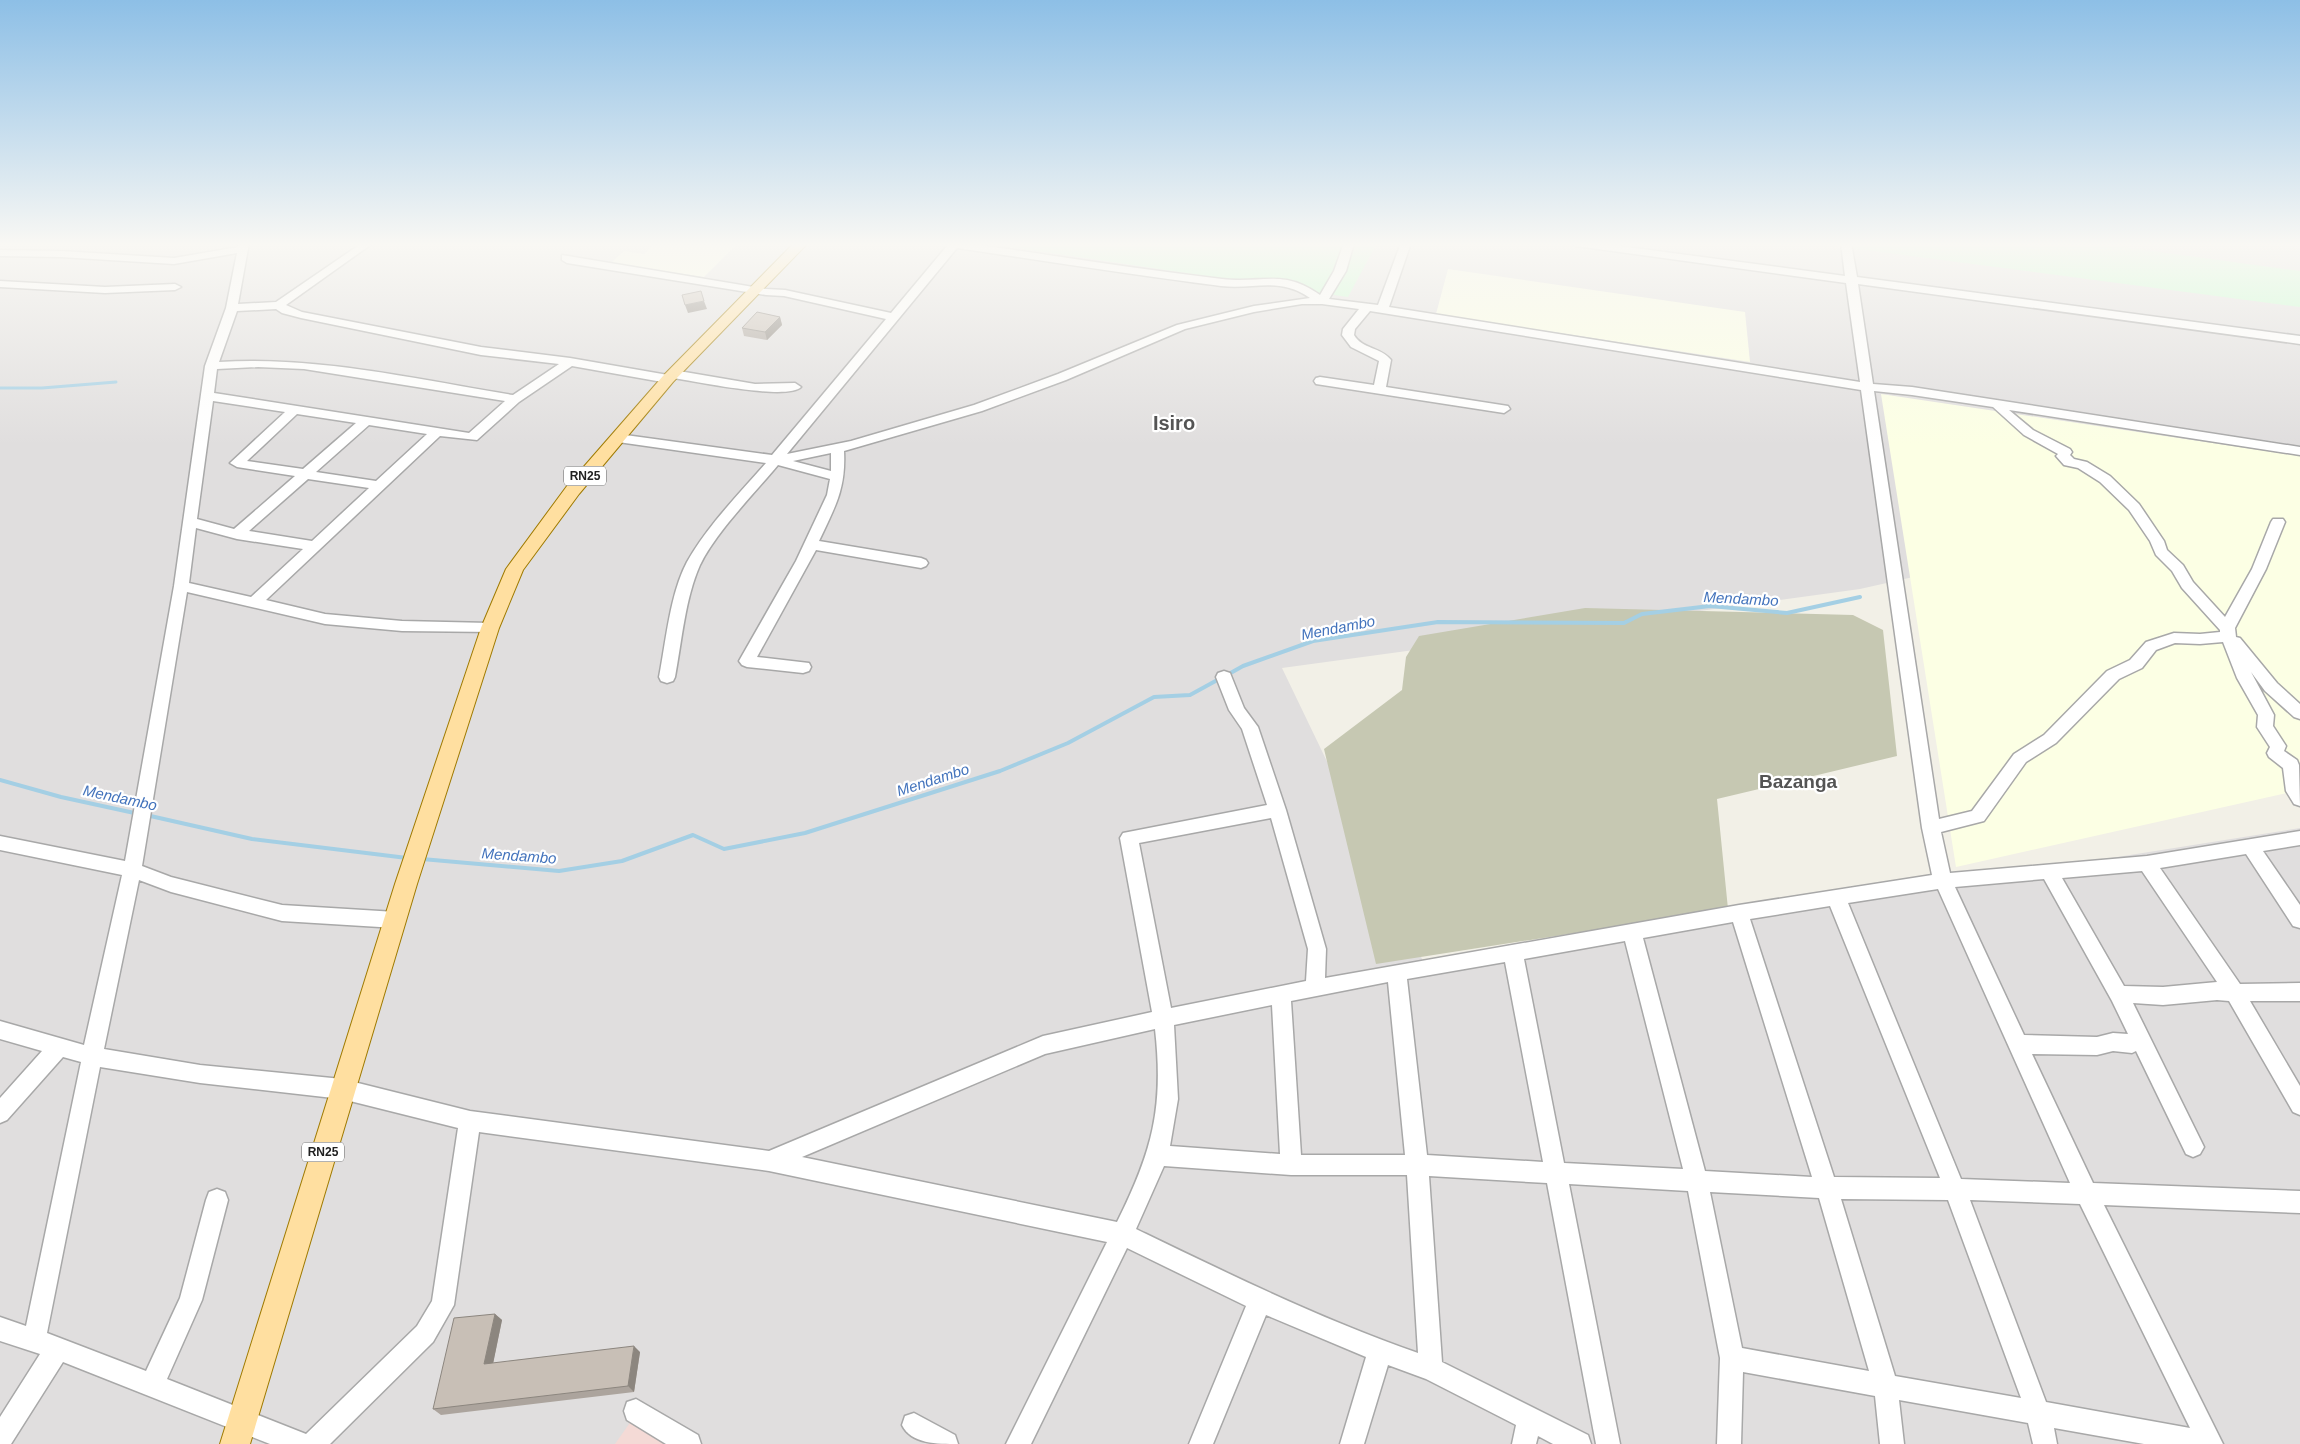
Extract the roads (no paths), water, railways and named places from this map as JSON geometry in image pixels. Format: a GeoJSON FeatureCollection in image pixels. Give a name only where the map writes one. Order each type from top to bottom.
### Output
{"type":"FeatureCollection","features":[{"type":"Feature","properties":{"kind":"main road","name":"RN25"},"geometry":{"type":"LineString","coordinates":[[239,1432],[342,1089],[396,920],[490,628],[515,569],[573,490],[671,377],[735,310]]}},
{"type":"Feature","properties":{"kind":"street"},"geometry":{"type":"LineString","coordinates":[[34,1341],[147,792],[181,586],[211,366],[231,310]]}},
{"type":"Feature","properties":{"kind":"street"},"geometry":{"type":"LineString","coordinates":[[285,310],[481,351],[755,388],[795,387]]}},
{"type":"Feature","properties":{"kind":"street"},"geometry":{"type":"LineString","coordinates":[[862,310],[895,317]]}},
{"type":"Feature","properties":{"kind":"street"},"geometry":{"type":"LineString","coordinates":[[667,677],[684,589],[694,563],[715,532],[900,310]]}},
{"type":"Feature","properties":{"kind":"street"},"geometry":{"type":"LineString","coordinates":[[776,460],[837,448],[978,408],[1062,377],[1181,327],[1250,310]]}},
{"type":"Feature","properties":{"kind":"street"},"geometry":{"type":"LineString","coordinates":[[1363,310],[1349,329],[1348,335],[1354,345],[1380,355],[1385,360],[1379,390]]}},
{"type":"Feature","properties":{"kind":"street"},"geometry":{"type":"LineString","coordinates":[[1391,310],[1868,386],[2300,451]]}},
{"type":"Feature","properties":{"kind":"street"},"geometry":{"type":"LineString","coordinates":[[1856,310],[1931,828],[1935,853],[1943,881],[2086,1193],[2210,1444]]}},
{"type":"Feature","properties":{"kind":"street"},"geometry":{"type":"LineString","coordinates":[[2075,310],[2300,340]]}},
{"type":"Feature","properties":{"kind":"street"},"geometry":{"type":"LineString","coordinates":[[207,396],[472,436],[515,399],[570,362]]}},
{"type":"Feature","properties":{"kind":"street"},"geometry":{"type":"LineString","coordinates":[[211,366],[258,363],[304,365],[515,399]]}},
{"type":"Feature","properties":{"kind":"street"},"geometry":{"type":"LineString","coordinates":[[1320,381],[1504,409]]}},
{"type":"Feature","properties":{"kind":"street"},"geometry":{"type":"LineString","coordinates":[[1998,405],[2034,437],[2065,452],[2063,456],[2069,462],[2082,465],[2105,479],[2121,493],[2134,507],[2157,541],[2161,552],[2178,568],[2187,585],[2271,686],[2300,713]]}},
{"type":"Feature","properties":{"kind":"street"},"geometry":{"type":"LineString","coordinates":[[294,410],[237,463],[380,486]]}},
{"type":"Feature","properties":{"kind":"street"},"geometry":{"type":"LineString","coordinates":[[237,534],[366,421]]}},
{"type":"Feature","properties":{"kind":"street"},"geometry":{"type":"LineString","coordinates":[[255,602],[437,432]]}},
{"type":"Feature","properties":{"kind":"street"},"geometry":{"type":"LineString","coordinates":[[618,438],[776,460],[838,476]]}},
{"type":"Feature","properties":{"kind":"street"},"geometry":{"type":"LineString","coordinates":[[803,667],[747,661],[810,544],[834,494],[838,476],[837,448]]}},
{"type":"Feature","properties":{"kind":"street"},"geometry":{"type":"LineString","coordinates":[[190,522],[237,534],[316,546]]}},
{"type":"Feature","properties":{"kind":"street"},"geometry":{"type":"LineString","coordinates":[[2278,522],[2259,569],[2227,632],[2232,651],[2266,715],[2265,726],[2278,746],[2275,753],[2291,765],[2294,791],[2300,799]]}},
{"type":"Feature","properties":{"kind":"street"},"geometry":{"type":"LineString","coordinates":[[810,544],[921,564]]}},
{"type":"Feature","properties":{"kind":"street"},"geometry":{"type":"LineString","coordinates":[[181,586],[325,619],[402,626],[490,628]]}},
{"type":"Feature","properties":{"kind":"street"},"geometry":{"type":"LineString","coordinates":[[1931,828],[1978,816],[2020,758],[2050,739],[2113,675],[2136,664],[2151,646],[2174,638],[2200,639],[2227,632]]}},
{"type":"Feature","properties":{"kind":"street"},"geometry":{"type":"LineString","coordinates":[[1224,677],[1237,710],[1250,727],[1277,810],[1317,948],[1314,989]]}},
{"type":"Feature","properties":{"kind":"street"},"geometry":{"type":"LineString","coordinates":[[1018,1444],[1122,1234],[1156,1155],[1168,1100],[1164,1018],[1129,838],[1277,810]]}},
{"type":"Feature","properties":{"kind":"street"},"geometry":{"type":"LineString","coordinates":[[769,1161],[1043,1045],[1164,1018],[1398,972],[1836,897],[1943,881],[2147,863],[2300,838]]}},
{"type":"Feature","properties":{"kind":"street"},"geometry":{"type":"LineString","coordinates":[[0,843],[131,870],[171,884],[282,913],[396,920]]}},
{"type":"Feature","properties":{"kind":"street"},"geometry":{"type":"LineString","coordinates":[[2250,846],[2300,920]]}},
{"type":"Feature","properties":{"kind":"street"},"geometry":{"type":"LineString","coordinates":[[2147,863],[2236,993],[2300,1105]]}},
{"type":"Feature","properties":{"kind":"street"},"geometry":{"type":"LineString","coordinates":[[2049,872],[2119,996],[2193,1147]]}},
{"type":"Feature","properties":{"kind":"street"},"geometry":{"type":"LineString","coordinates":[[1836,897],[1955,1189],[2038,1412],[2045,1444]]}},
{"type":"Feature","properties":{"kind":"street"},"geometry":{"type":"LineString","coordinates":[[1738,913],[1826,1188],[1886,1387],[1892,1444]]}},
{"type":"Feature","properties":{"kind":"street"},"geometry":{"type":"LineString","coordinates":[[1632,932],[1697,1181],[1732,1358],[1729,1444]]}},
{"type":"Feature","properties":{"kind":"street"},"geometry":{"type":"LineString","coordinates":[[1513,952],[1608,1444]]}},
{"type":"Feature","properties":{"kind":"street"},"geometry":{"type":"LineString","coordinates":[[1398,972],[1417,1165],[1431,1369]]}},
{"type":"Feature","properties":{"kind":"street"},"geometry":{"type":"LineString","coordinates":[[2119,996],[2131,994],[2163,996],[2218,991],[2236,993],[2300,992]]}},
{"type":"Feature","properties":{"kind":"street"},"geometry":{"type":"LineString","coordinates":[[1281,995],[1291,1165]]}},
{"type":"Feature","properties":{"kind":"street"},"geometry":{"type":"LineString","coordinates":[[0,1030],[92,1056],[200,1074],[342,1089],[470,1121],[769,1161],[1122,1234],[1260,1301],[1380,1351],[1431,1369],[1578,1444]]}},
{"type":"Feature","properties":{"kind":"street"},"geometry":{"type":"LineString","coordinates":[[2017,1044],[2097,1046],[2114,1042],[2132,1044],[2142,1040]]}},
{"type":"Feature","properties":{"kind":"street"},"geometry":{"type":"LineString","coordinates":[[0,1113],[60,1046]]}},
{"type":"Feature","properties":{"kind":"street"},"geometry":{"type":"LineString","coordinates":[[312,1444],[425,1334],[443,1305],[470,1121]]}},
{"type":"Feature","properties":{"kind":"street"},"geometry":{"type":"LineString","coordinates":[[1156,1155],[1291,1165],[1417,1165],[1826,1188],[1955,1189],[2300,1202]]}},
{"type":"Feature","properties":{"kind":"street"},"geometry":{"type":"LineString","coordinates":[[152,1385],[191,1300],[217,1200]]}},
{"type":"Feature","properties":{"kind":"street"},"geometry":{"type":"LineString","coordinates":[[1201,1444],[1260,1301]]}},
{"type":"Feature","properties":{"kind":"street"},"geometry":{"type":"LineString","coordinates":[[0,1329],[58,1348],[152,1385],[239,1432],[301,1444]]}},
{"type":"Feature","properties":{"kind":"street"},"geometry":{"type":"LineString","coordinates":[[0,1439],[58,1348]]}},
{"type":"Feature","properties":{"kind":"street"},"geometry":{"type":"LineString","coordinates":[[1352,1444],[1380,1351]]}},
{"type":"Feature","properties":{"kind":"street"},"geometry":{"type":"LineString","coordinates":[[1732,1358],[2210,1444]]}},
{"type":"Feature","properties":{"kind":"street"},"geometry":{"type":"LineString","coordinates":[[636,1411],[689,1444]]}},
{"type":"Feature","properties":{"kind":"street"},"geometry":{"type":"LineString","coordinates":[[1524,1444],[1530,1419]]}},
{"type":"Feature","properties":{"kind":"street"},"geometry":{"type":"LineString","coordinates":[[914,1425],[946,1444]]}},
{"type":"Feature","properties":{"kind":"waterway"},"geometry":{"type":"LineString","coordinates":[[0,388],[42,388],[116,382]]}},
{"type":"Feature","properties":{"kind":"waterway","name":"Mendambo"},"geometry":{"type":"LineString","coordinates":[[1227,675],[1243,666],[1313,641],[1438,622],[1624,623],[1642,614],[1710,606],[1787,613],[1860,597]]}},
{"type":"Feature","properties":{"kind":"waterway","name":"Mendambo"},"geometry":{"type":"LineString","coordinates":[[422,859],[559,871],[622,861],[693,835],[724,849],[805,833],[1000,771],[1068,743],[1154,697],[1190,695],[1221,678]]}},
{"type":"Feature","properties":{"kind":"waterway","name":"Mendambo"},"geometry":{"type":"LineString","coordinates":[[0,780],[61,797],[139,814]]}},
{"type":"Feature","properties":{"kind":"waterway","name":"Mendambo"},"geometry":{"type":"LineString","coordinates":[[146,815],[252,839],[407,858]]}},
{"type":"Feature","properties":{"kind":"district","name":"Isiro"},"geometry":{"type":"Point","coordinates":[1174,423]}},
{"type":"Feature","properties":{"kind":"district","name":"Bazanga"},"geometry":{"type":"Point","coordinates":[1798,781]}}]}
